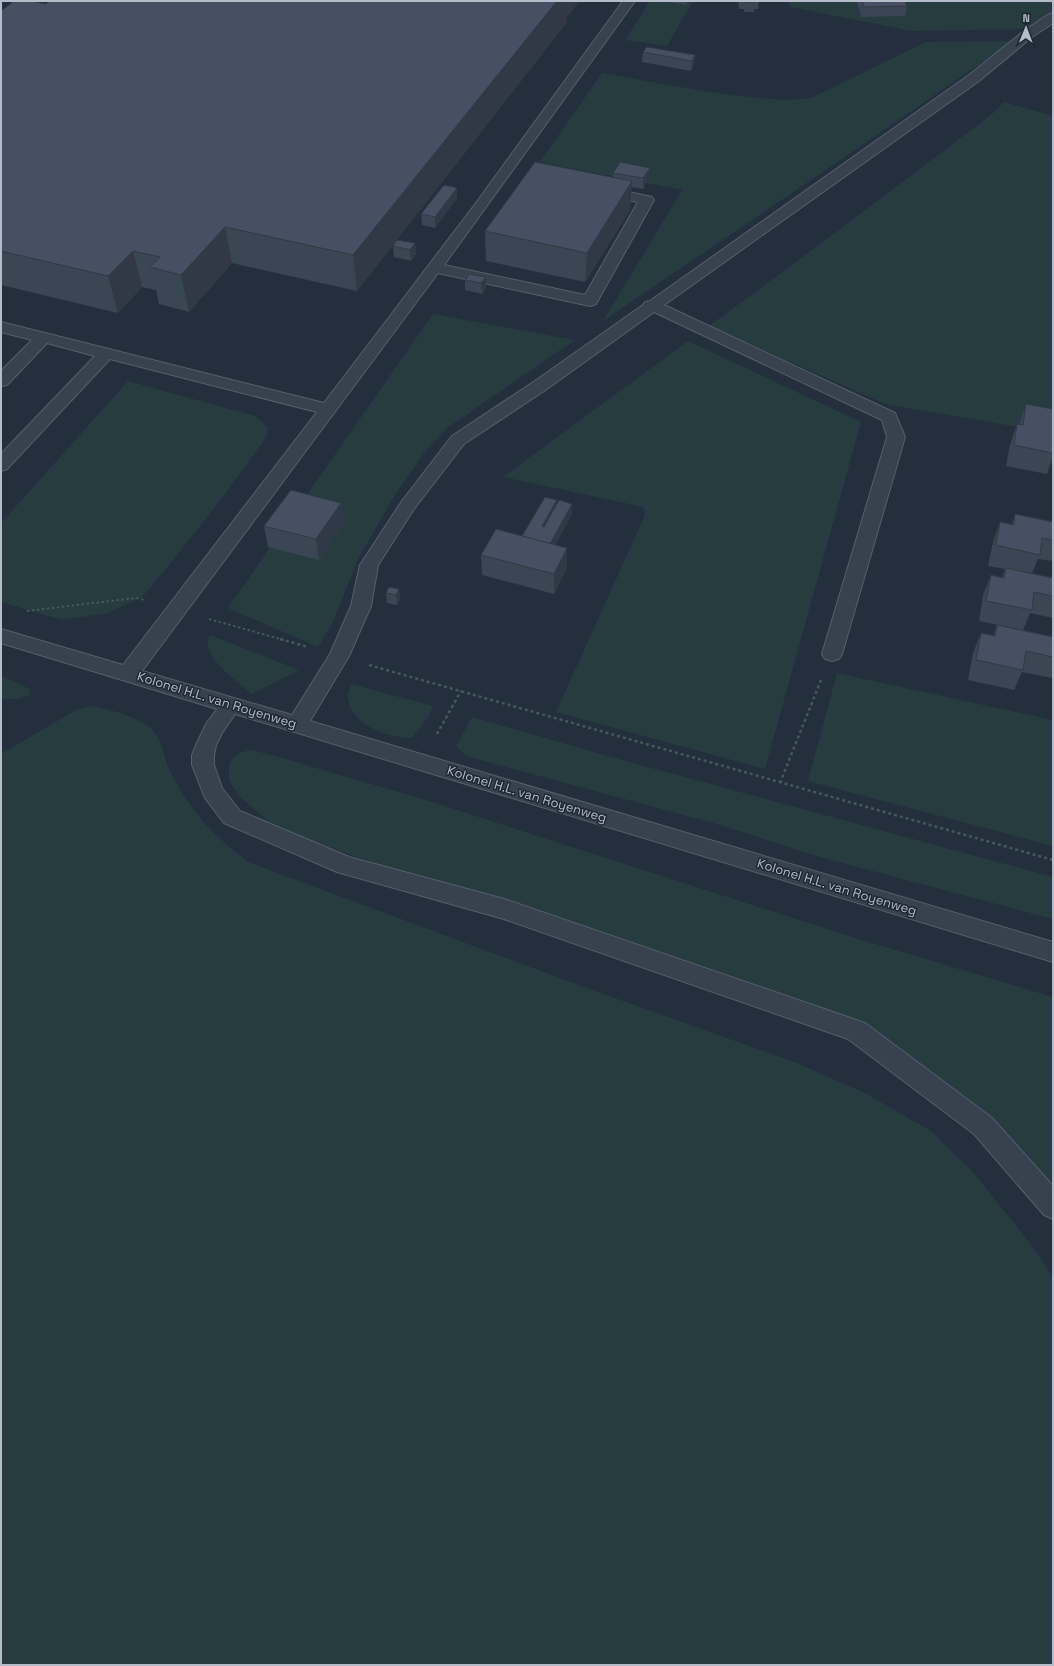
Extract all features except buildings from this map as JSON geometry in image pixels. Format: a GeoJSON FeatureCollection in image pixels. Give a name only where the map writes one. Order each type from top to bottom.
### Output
{"type":"FeatureCollection","features":[{"type":"Feature","properties":{"kind":"street"},"geometry":{"type":"LineString","coordinates":[[128,674],[435,268],[630,1]]}},
{"type":"Feature","properties":{"kind":"street"},"geometry":{"type":"LineString","coordinates":[[297,724],[339,656],[361,606],[370,565],[408,505],[458,440],[541,385],[651,305],[974,78],[1028,34],[1053,17]]}},
{"type":"Feature","properties":{"kind":"street"},"geometry":{"type":"LineString","coordinates":[[506,172],[521,175]]}},
{"type":"Feature","properties":{"kind":"street"},"geometry":{"type":"LineString","coordinates":[[435,268],[590,301],[647,200],[588,188]]}},
{"type":"Feature","properties":{"kind":"street"},"geometry":{"type":"LineString","coordinates":[[651,305],[890,417],[896,438],[832,654]]}},
{"type":"Feature","properties":{"kind":"street"},"geometry":{"type":"LineString","coordinates":[[1,327],[328,409]]}},
{"type":"Feature","properties":{"kind":"street"},"geometry":{"type":"LineString","coordinates":[[1,381],[44,338]]}},
{"type":"Feature","properties":{"kind":"street"},"geometry":{"type":"LineString","coordinates":[[1,465],[107,353]]}},
{"type":"Feature","properties":{"kind":"street","name":"Kolonel H.L. van Royenweg"},"geometry":{"type":"LineString","coordinates":[[1,636],[1053,952]]}},
{"type":"Feature","properties":{"kind":"street"},"geometry":{"type":"LineString","coordinates":[[230,705],[213,730],[206,745],[203,755],[203,765],[214,792],[232,817],[345,865],[504,909],[856,1031],[983,1126],[1053,1206]]}},
{"type":"Feature","properties":{"kind":"path"},"geometry":{"type":"LineString","coordinates":[[25,612],[136,598],[1053,860]]}},
{"type":"Feature","properties":{"kind":"path"},"geometry":{"type":"LineString","coordinates":[[780,783],[832,654]]}},
{"type":"Feature","properties":{"kind":"green space"},"geometry":{"type":"Polygon","coordinates":[[[650,1],[693,1],[667,46],[625,40],[650,1]]]}},
{"type":"Feature","properties":{"kind":"green space"},"geometry":{"type":"Polygon","coordinates":[[[787,1],[1053,1],[1053,14],[1029,29],[912,31],[790,7],[787,1]]]}},
{"type":"Feature","properties":{"kind":"green space"},"geometry":{"type":"Polygon","coordinates":[[[1013,41],[603,321],[682,190],[540,162],[602,73],[732,95],[791,100],[811,98],[926,42],[1013,41]]]}},
{"type":"Feature","properties":{"kind":"green space"},"geometry":{"type":"Polygon","coordinates":[[[1004,102],[1053,116],[1053,433],[885,404],[709,326],[992,114],[1004,102]]]}},
{"type":"Feature","properties":{"kind":"green space"},"geometry":{"type":"Polygon","coordinates":[[[433,314],[575,340],[447,428],[424,453],[395,495],[359,557],[332,624],[318,647],[228,608],[433,314]]]}},
{"type":"Feature","properties":{"kind":"green space"},"geometry":{"type":"Polygon","coordinates":[[[688,341],[861,422],[765,769],[556,712],[645,515],[643,507],[503,477],[688,341]]]}},
{"type":"Feature","properties":{"kind":"green space"},"geometry":{"type":"Polygon","coordinates":[[[128,381],[255,416],[268,427],[267,436],[226,493],[167,568],[142,597],[108,613],[62,620],[1,602],[1,523],[128,381]]]}},
{"type":"Feature","properties":{"kind":"green space"},"geometry":{"type":"Polygon","coordinates":[[[210,635],[299,670],[252,694],[221,668],[214,659],[209,651],[208,643],[210,635]]]}},
{"type":"Feature","properties":{"kind":"green space"},"geometry":{"type":"Polygon","coordinates":[[[837,673],[1053,720],[1053,846],[808,781],[837,673]]]}},
{"type":"Feature","properties":{"kind":"green space"},"geometry":{"type":"Polygon","coordinates":[[[1,676],[30,689],[29,695],[19,699],[1,699],[1,676]]]}},
{"type":"Feature","properties":{"kind":"green space"},"geometry":{"type":"Polygon","coordinates":[[[351,684],[433,706],[429,716],[412,738],[393,736],[373,729],[357,716],[351,708],[348,699],[351,684]]]}},
{"type":"Feature","properties":{"kind":"green space"},"geometry":{"type":"Polygon","coordinates":[[[92,706],[114,711],[136,719],[149,727],[157,735],[173,777],[196,813],[217,836],[248,862],[584,987],[797,1063],[867,1094],[931,1131],[973,1172],[1030,1243],[1053,1277],[1053,1665],[1,1665],[1,754],[76,710],[92,706]]]}},
{"type":"Feature","properties":{"kind":"green space"},"geometry":{"type":"Polygon","coordinates":[[[472,717],[611,757],[1053,877],[1053,919],[820,857],[717,824],[466,756],[456,746],[472,717]]]}},
{"type":"Feature","properties":{"kind":"green space"},"geometry":{"type":"Polygon","coordinates":[[[250,750],[426,800],[855,938],[1053,997],[1053,1196],[996,1125],[964,1096],[889,1052],[681,974],[310,840],[268,821],[240,797],[229,781],[229,764],[234,756],[250,750]]]}}]}
